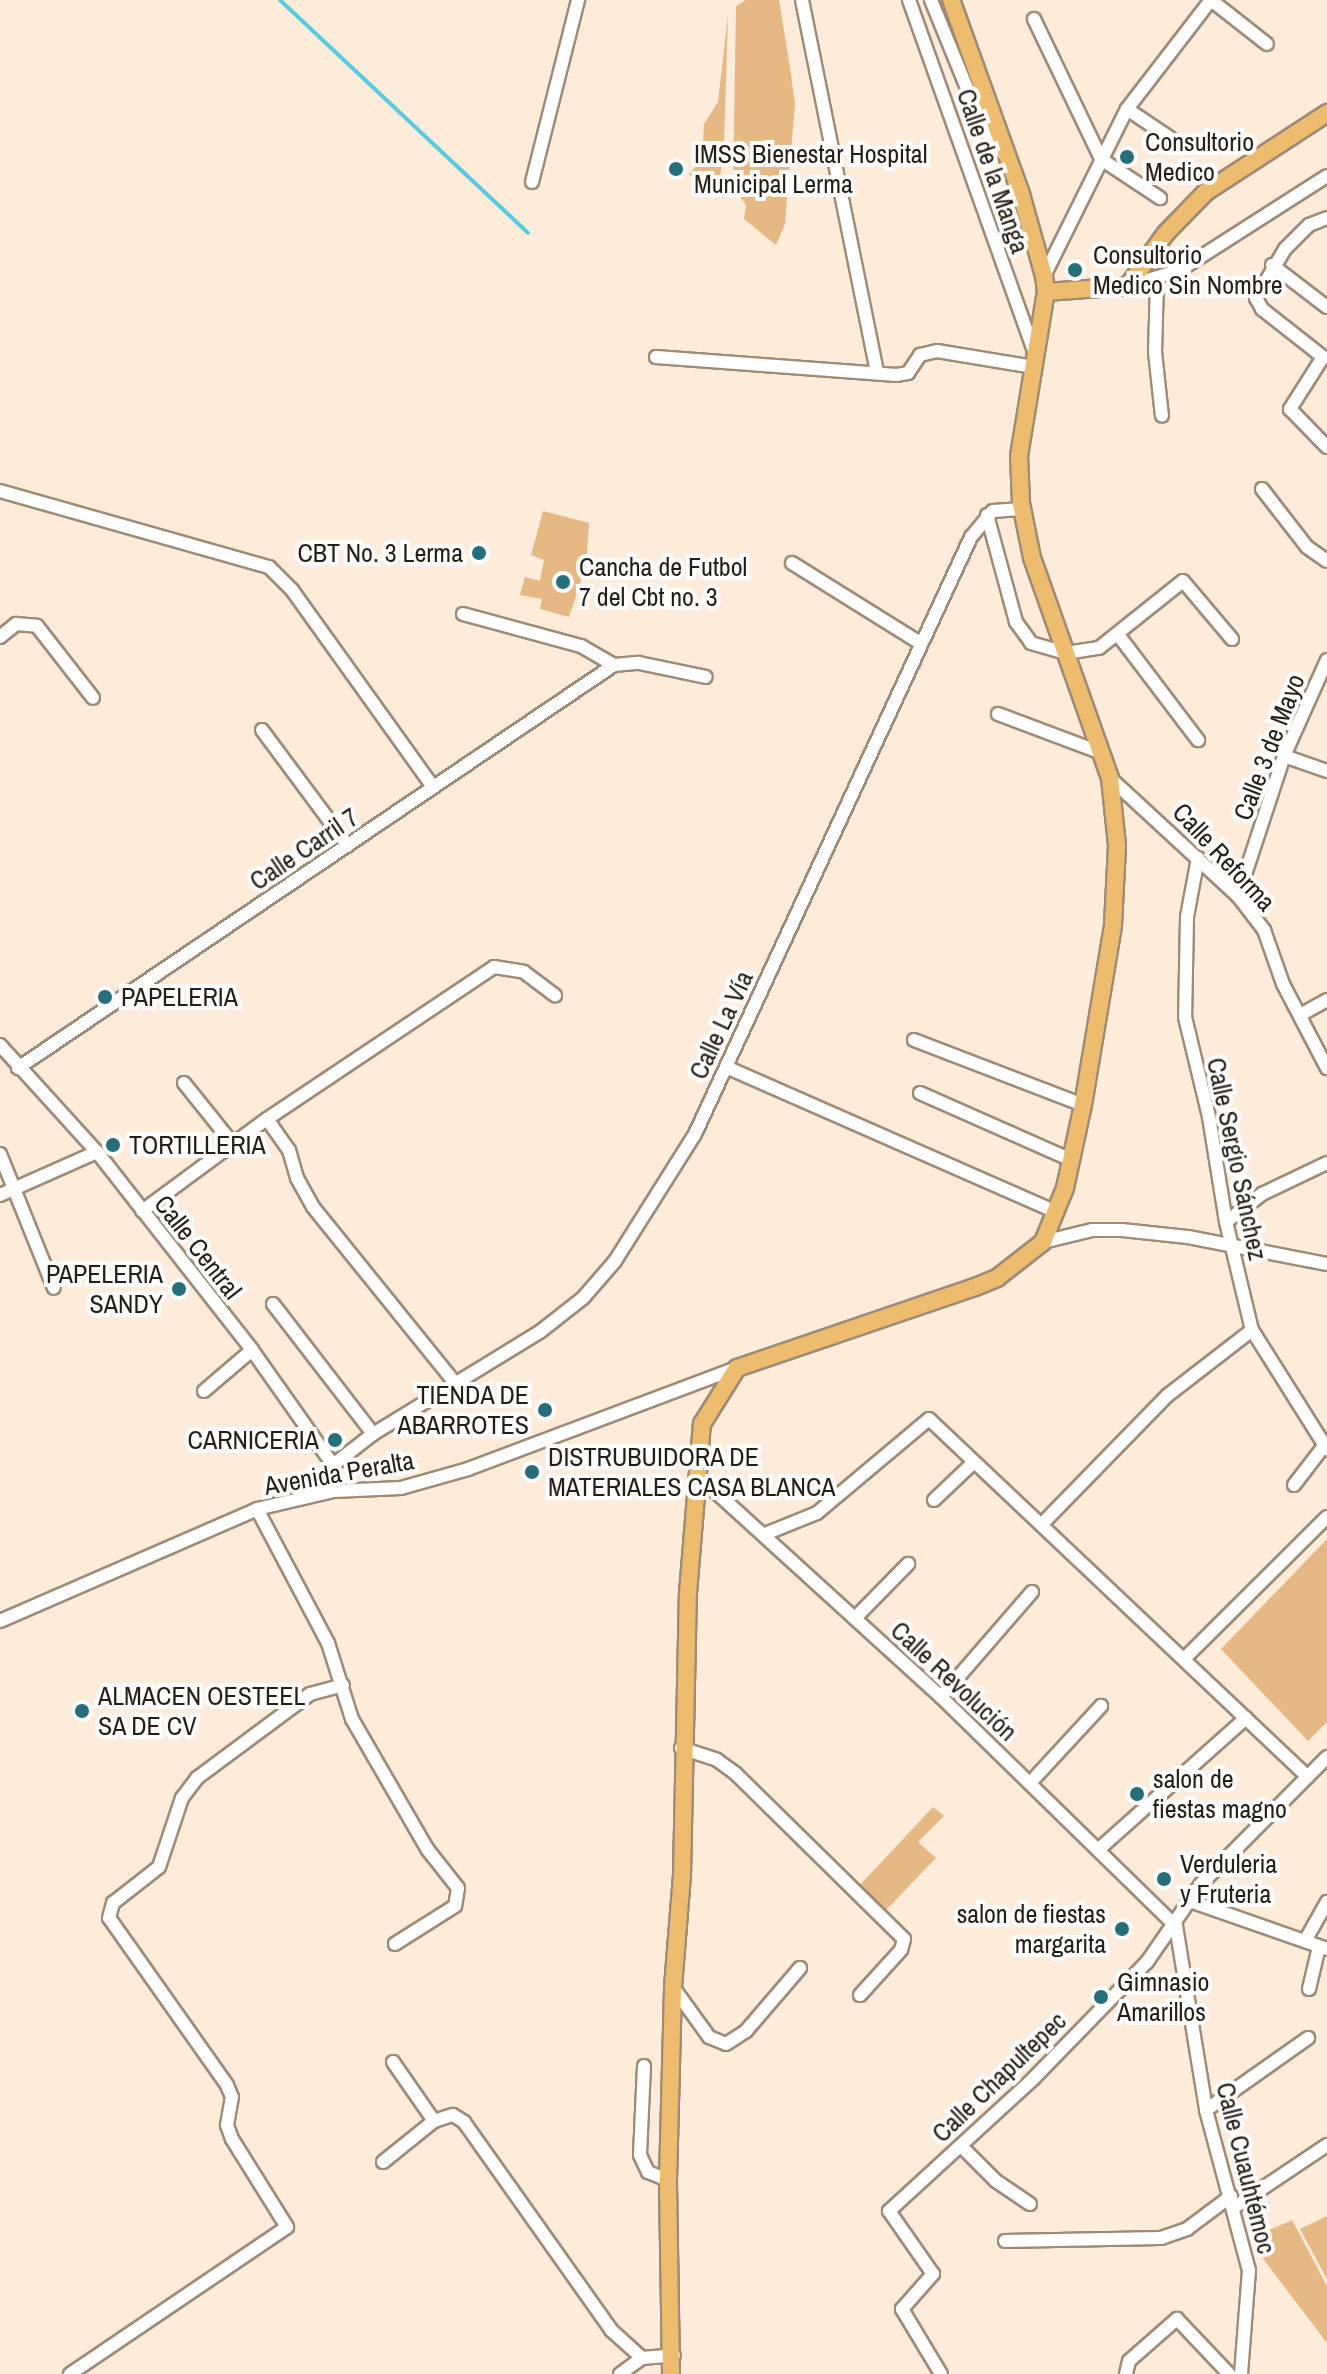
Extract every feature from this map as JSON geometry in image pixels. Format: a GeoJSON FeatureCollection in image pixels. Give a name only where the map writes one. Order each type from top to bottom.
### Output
{"type":"FeatureCollection","features":[{"type":"Feature","properties":{"kind":"main road"},"geometry":{"type":"LineString","coordinates":[[671,2374],[674,2355],[668,2180],[673,1987],[682,1875],[681,1748],[696,1474],[706,1414],[737,1368],[975,1287],[1007,1271],[1043,1242],[1056,1212],[1071,1160],[1113,925],[1117,845],[1110,778],[1032,558],[1021,509],[1019,456],[1045,284],[1008,158],[951,0]]}},
{"type":"Feature","properties":{"kind":"main road"},"geometry":{"type":"LineString","coordinates":[[1045,284],[1128,286],[1166,233],[1206,192],[1327,113]]}},
{"type":"Feature","properties":{"kind":"street"},"geometry":{"type":"LineString","coordinates":[[532,182],[578,0]]}},
{"type":"Feature","properties":{"kind":"street"},"geometry":{"type":"LineString","coordinates":[[802,0],[877,372]]}},
{"type":"Feature","properties":{"kind":"street","name":"Calle de la Manga"},"geometry":{"type":"LineString","coordinates":[[909,0],[1035,362]]}},
{"type":"Feature","properties":{"kind":"street"},"geometry":{"type":"LineString","coordinates":[[931,0],[984,130],[1008,158]]}},
{"type":"Feature","properties":{"kind":"street"},"geometry":{"type":"LineString","coordinates":[[1045,284],[1127,109],[1211,0],[1267,44]]}},
{"type":"Feature","properties":{"kind":"street"},"geometry":{"type":"LineString","coordinates":[[1034,19],[1101,159],[1160,198]]}},
{"type":"Feature","properties":{"kind":"street"},"geometry":{"type":"LineString","coordinates":[[1127,109],[1170,138]]}},
{"type":"Feature","properties":{"kind":"street"},"geometry":{"type":"LineString","coordinates":[[1128,286],[1157,281],[1327,176]]}},
{"type":"Feature","properties":{"kind":"street"},"geometry":{"type":"LineString","coordinates":[[1327,218],[1309,225],[1272,265],[1257,303],[1323,357],[1290,409],[1327,447]]}},
{"type":"Feature","properties":{"kind":"street"},"geometry":{"type":"LineString","coordinates":[[1272,265],[1327,307]]}},
{"type":"Feature","properties":{"kind":"street"},"geometry":{"type":"LineString","coordinates":[[1157,281],[1156,368],[1162,416]]}},
{"type":"Feature","properties":{"kind":"street"},"geometry":{"type":"LineString","coordinates":[[656,357],[908,373],[920,355],[937,351],[1035,362]]}},
{"type":"Feature","properties":{"kind":"street"},"geometry":{"type":"LineString","coordinates":[[1262,489],[1307,547],[1327,561]]}},
{"type":"Feature","properties":{"kind":"street"},"geometry":{"type":"LineString","coordinates":[[0,491],[269,567],[292,590],[433,787]]}},
{"type":"Feature","properties":{"kind":"street"},"geometry":{"type":"LineString","coordinates":[[1021,509],[987,515],[1023,636],[1042,648],[1066,653],[1099,648],[1119,636],[1183,581],[1232,639]]}},
{"type":"Feature","properties":{"kind":"street","name":"Calle La Vía"},"geometry":{"type":"LineString","coordinates":[[333,1465],[373,1434],[541,1331],[583,1298],[655,1205],[726,1067],[920,643],[987,515]]}},
{"type":"Feature","properties":{"kind":"street"},"geometry":{"type":"LineString","coordinates":[[792,563],[920,643]]}},
{"type":"Feature","properties":{"kind":"street"},"geometry":{"type":"LineString","coordinates":[[463,614],[581,646],[614,665],[639,663],[706,677]]}},
{"type":"Feature","properties":{"kind":"street"},"geometry":{"type":"LineString","coordinates":[[0,637],[16,624],[37,626],[93,698]]}},
{"type":"Feature","properties":{"kind":"street"},"geometry":{"type":"LineString","coordinates":[[1119,636],[1198,740]]}},
{"type":"Feature","properties":{"kind":"street","name":"Calle 3 de Mayo"},"geometry":{"type":"LineString","coordinates":[[1238,896],[1284,756],[1327,660]]}},
{"type":"Feature","properties":{"kind":"street","name":"Calle Carril 7"},"geometry":{"type":"LineString","coordinates":[[18,1068],[614,665]]}},
{"type":"Feature","properties":{"kind":"street"},"geometry":{"type":"LineString","coordinates":[[998,714],[1102,753]]}},
{"type":"Feature","properties":{"kind":"street"},"geometry":{"type":"LineString","coordinates":[[262,730],[348,846]]}},
{"type":"Feature","properties":{"kind":"street"},"geometry":{"type":"LineString","coordinates":[[1284,756],[1327,771]]}},
{"type":"Feature","properties":{"kind":"street","name":"Calle Reforma"},"geometry":{"type":"LineString","coordinates":[[1110,778],[1238,896],[1264,930],[1300,1015],[1327,1068]]}},
{"type":"Feature","properties":{"kind":"street","name":"Calle Sergio Sánchez"},"geometry":{"type":"LineString","coordinates":[[1198,858],[1187,917],[1185,1017],[1209,1117],[1226,1222],[1252,1330],[1325,1448]]}},
{"type":"Feature","properties":{"kind":"street"},"geometry":{"type":"LineString","coordinates":[[142,1211],[232,1143],[494,967],[524,972],[555,995]]}},
{"type":"Feature","properties":{"kind":"street"},"geometry":{"type":"LineString","coordinates":[[1300,1015],[1327,1000]]}},
{"type":"Feature","properties":{"kind":"street"},"geometry":{"type":"LineString","coordinates":[[914,1040],[1083,1105]]}},
{"type":"Feature","properties":{"kind":"street","name":"Calle Central"},"geometry":{"type":"LineString","coordinates":[[0,1045],[97,1152],[252,1350],[333,1465]]}},
{"type":"Feature","properties":{"kind":"street"},"geometry":{"type":"LineString","coordinates":[[726,1067],[1056,1212]]}},
{"type":"Feature","properties":{"kind":"street"},"geometry":{"type":"LineString","coordinates":[[184,1083],[232,1143]]}},
{"type":"Feature","properties":{"kind":"street"},"geometry":{"type":"LineString","coordinates":[[920,1093],[1071,1160]]}},
{"type":"Feature","properties":{"kind":"street"},"geometry":{"type":"LineString","coordinates":[[267,1119],[289,1150],[313,1207],[454,1382]]}},
{"type":"Feature","properties":{"kind":"street"},"geometry":{"type":"LineString","coordinates":[[0,1195],[97,1152]]}},
{"type":"Feature","properties":{"kind":"street"},"geometry":{"type":"LineString","coordinates":[[0,1154],[54,1288]]}},
{"type":"Feature","properties":{"kind":"street"},"geometry":{"type":"LineString","coordinates":[[1226,1222],[1262,1194],[1327,1163]]}},
{"type":"Feature","properties":{"kind":"street"},"geometry":{"type":"LineString","coordinates":[[1043,1242],[1092,1230],[1122,1230],[1233,1245],[1327,1264]]}},
{"type":"Feature","properties":{"kind":"street"},"geometry":{"type":"LineString","coordinates":[[273,1304],[373,1434]]}},
{"type":"Feature","properties":{"kind":"street"},"geometry":{"type":"LineString","coordinates":[[1042,1524],[1168,1395],[1252,1330]]}},
{"type":"Feature","properties":{"kind":"street"},"geometry":{"type":"LineString","coordinates":[[204,1391],[252,1350]]}},
{"type":"Feature","properties":{"kind":"street","name":"Avenida Peralta"},"geometry":{"type":"LineString","coordinates":[[0,1621],[257,1509],[334,1491],[401,1488],[468,1469],[737,1368]]}},
{"type":"Feature","properties":{"kind":"street"},"geometry":{"type":"LineString","coordinates":[[765,1534],[817,1513],[927,1419],[1185,1658],[1308,1777]]}},
{"type":"Feature","properties":{"kind":"street"},"geometry":{"type":"LineString","coordinates":[[1294,1485],[1325,1448]]}},
{"type":"Feature","properties":{"kind":"street"},"geometry":{"type":"LineString","coordinates":[[934,1500],[974,1462]]}},
{"type":"Feature","properties":{"kind":"street"},"geometry":{"type":"LineString","coordinates":[[333,1465],[334,1491]]}},
{"type":"Feature","properties":{"kind":"street","name":"Calle Revolución"},"geometry":{"type":"LineString","coordinates":[[696,1474],[941,1697],[1176,1926]]}},
{"type":"Feature","properties":{"kind":"street"},"geometry":{"type":"LineString","coordinates":[[257,1509],[323,1632],[352,1719],[428,1850],[458,1888],[455,1906],[395,1944]]}},
{"type":"Feature","properties":{"kind":"street"},"geometry":{"type":"LineString","coordinates":[[1185,1658],[1327,1517]]}},
{"type":"Feature","properties":{"kind":"street"},"geometry":{"type":"LineString","coordinates":[[855,1618],[908,1564]]}},
{"type":"Feature","properties":{"kind":"street"},"geometry":{"type":"LineString","coordinates":[[941,1697],[1032,1592]]}},
{"type":"Feature","properties":{"kind":"street"},"geometry":{"type":"LineString","coordinates":[[70,2374],[287,2227],[232,2139],[227,2125],[232,2097],[227,2085],[109,1918],[113,1903],[149,1880],[164,1859],[182,1798],[197,1778],[310,1694],[343,1685]]}},
{"type":"Feature","properties":{"kind":"street"},"geometry":{"type":"LineString","coordinates":[[1030,1783],[1101,1706]]}},
{"type":"Feature","properties":{"kind":"street"},"geometry":{"type":"LineString","coordinates":[[1099,1849],[1246,1718]]}},
{"type":"Feature","properties":{"kind":"street"},"geometry":{"type":"LineString","coordinates":[[681,1748],[717,1760],[735,1773],[904,1939],[901,1950],[860,1995]]}},
{"type":"Feature","properties":{"kind":"street","name":"Calle Chapultepec"},"geometry":{"type":"LineString","coordinates":[[941,2374],[902,2309],[933,2274],[889,2211],[1034,2078],[1176,1926],[1190,1901],[1327,1757]]}},
{"type":"Feature","properties":{"kind":"street"},"geometry":{"type":"LineString","coordinates":[[1190,1901],[1323,1948],[1309,1989]]}},
{"type":"Feature","properties":{"kind":"street"},"geometry":{"type":"LineString","coordinates":[[1305,1941],[1327,1902]]}},
{"type":"Feature","properties":{"kind":"street","name":"Calle Cuauhtémoc"},"geometry":{"type":"LineString","coordinates":[[1176,1926],[1206,2110],[1233,2201],[1249,2270],[1241,2374]]}},
{"type":"Feature","properties":{"kind":"street"},"geometry":{"type":"LineString","coordinates":[[673,1987],[709,2037],[726,2044],[746,2031],[800,1968]]}},
{"type":"Feature","properties":{"kind":"street"},"geometry":{"type":"LineString","coordinates":[[1206,2110],[1308,2038]]}},
{"type":"Feature","properties":{"kind":"street"},"geometry":{"type":"LineString","coordinates":[[393,2062],[434,2121]]}},
{"type":"Feature","properties":{"kind":"street"},"geometry":{"type":"LineString","coordinates":[[644,2066],[640,2155],[648,2172],[668,2180]]}},
{"type":"Feature","properties":{"kind":"street"},"geometry":{"type":"LineString","coordinates":[[383,2162],[434,2121],[453,2115],[464,2122],[611,2330],[642,2358]]}},
{"type":"Feature","properties":{"kind":"street"},"geometry":{"type":"LineString","coordinates":[[1005,2241],[1161,2238],[1187,2229],[1327,2145]]}},
{"type":"Feature","properties":{"kind":"street"},"geometry":{"type":"LineString","coordinates":[[961,2146],[996,2181],[1030,2204]]}},
{"type":"Feature","properties":{"kind":"street"},"geometry":{"type":"LineString","coordinates":[[1126,2374],[1129,2361],[1177,2319],[1229,2374]]}},
{"type":"Feature","properties":{"kind":"street"},"geometry":{"type":"LineString","coordinates":[[620,2374],[642,2358],[674,2355]]}},
{"type":"Feature","properties":{"kind":"shaded area"},"geometry":{"type":"Polygon","coordinates":[[[746,0],[779,0],[795,105],[785,224],[776,245],[744,219],[746,205],[733,187],[736,6],[746,0]]]}},
{"type":"Feature","properties":{"kind":"shaded area"},"geometry":{"type":"Polygon","coordinates":[[[728,15],[724,143],[719,186],[710,195],[689,174],[702,160],[704,124],[718,102],[728,15]]]}},
{"type":"Feature","properties":{"kind":"shaded area"},"geometry":{"type":"Polygon","coordinates":[[[543,511],[589,523],[586,566],[569,617],[540,609],[542,599],[520,595],[525,577],[540,581],[544,560],[531,555],[543,511]]]}},
{"type":"Feature","properties":{"kind":"shaded area"},"geometry":{"type":"Polygon","coordinates":[[[1327,1539],[1327,1722],[1308,1741],[1221,1649],[1327,1539]]]}},
{"type":"Feature","properties":{"kind":"shaded area"},"geometry":{"type":"Polygon","coordinates":[[[933,1807],[944,1816],[918,1842],[936,1858],[885,1911],[859,1886],[933,1807]]]}},
{"type":"Feature","properties":{"kind":"shaded area"},"geometry":{"type":"Polygon","coordinates":[[[1327,2216],[1327,2279],[1300,2229],[1327,2216]]]}},
{"type":"Feature","properties":{"kind":"shaded area"},"geometry":{"type":"Polygon","coordinates":[[[1292,2220],[1327,2286],[1327,2343],[1258,2252],[1256,2236],[1292,2220]]]}},
{"type":"Feature","properties":{"kind":"waterway"},"geometry":{"type":"LineString","coordinates":[[280,0],[528,233]]}},
{"type":"Feature","properties":{"kind":"place","name":"Consultorio Medico"},"geometry":{"type":"Point","coordinates":[1127,157]}},
{"type":"Feature","properties":{"kind":"place","name":"IMSS Bienestar Hospital Municipal Lerma"},"geometry":{"type":"Point","coordinates":[676,169]}},
{"type":"Feature","properties":{"kind":"place","name":"Consultorio Medico Sin Nombre"},"geometry":{"type":"Point","coordinates":[1075,270]}},
{"type":"Feature","properties":{"kind":"place","name":"CBT No. 3 Lerma"},"geometry":{"type":"Point","coordinates":[479,553]}},
{"type":"Feature","properties":{"kind":"place","name":"Cancha de Futbol 7 del Cbt no. 3"},"geometry":{"type":"Point","coordinates":[563,582]}},
{"type":"Feature","properties":{"kind":"place","name":"PAPELERIA"},"geometry":{"type":"Point","coordinates":[105,997]}},
{"type":"Feature","properties":{"kind":"place","name":"TORTILLERIA"},"geometry":{"type":"Point","coordinates":[113,1145]}},
{"type":"Feature","properties":{"kind":"place","name":"PAPELERIA SANDY"},"geometry":{"type":"Point","coordinates":[179,1289]}},
{"type":"Feature","properties":{"kind":"place","name":"TIENDA DE ABARROTES"},"geometry":{"type":"Point","coordinates":[545,1410]}},
{"type":"Feature","properties":{"kind":"place","name":"CARNICERIA"},"geometry":{"type":"Point","coordinates":[335,1440]}},
{"type":"Feature","properties":{"kind":"place","name":"DISTRUBUIDORA DE MATERIALES CASA BLANCA"},"geometry":{"type":"Point","coordinates":[532,1472]}},
{"type":"Feature","properties":{"kind":"place","name":"ALMACEN OESTEEL SA DE CV"},"geometry":{"type":"Point","coordinates":[82,1711]}},
{"type":"Feature","properties":{"kind":"place","name":"salon de fiestas magno"},"geometry":{"type":"Point","coordinates":[1137,1794]}},
{"type":"Feature","properties":{"kind":"place","name":"Verduleria y Fruteria"},"geometry":{"type":"Point","coordinates":[1164,1879]}},
{"type":"Feature","properties":{"kind":"place","name":"salon de fiestas margarita"},"geometry":{"type":"Point","coordinates":[1122,1929]}},
{"type":"Feature","properties":{"kind":"place","name":"Gimnasio Amarillos"},"geometry":{"type":"Point","coordinates":[1101,1997]}}]}
